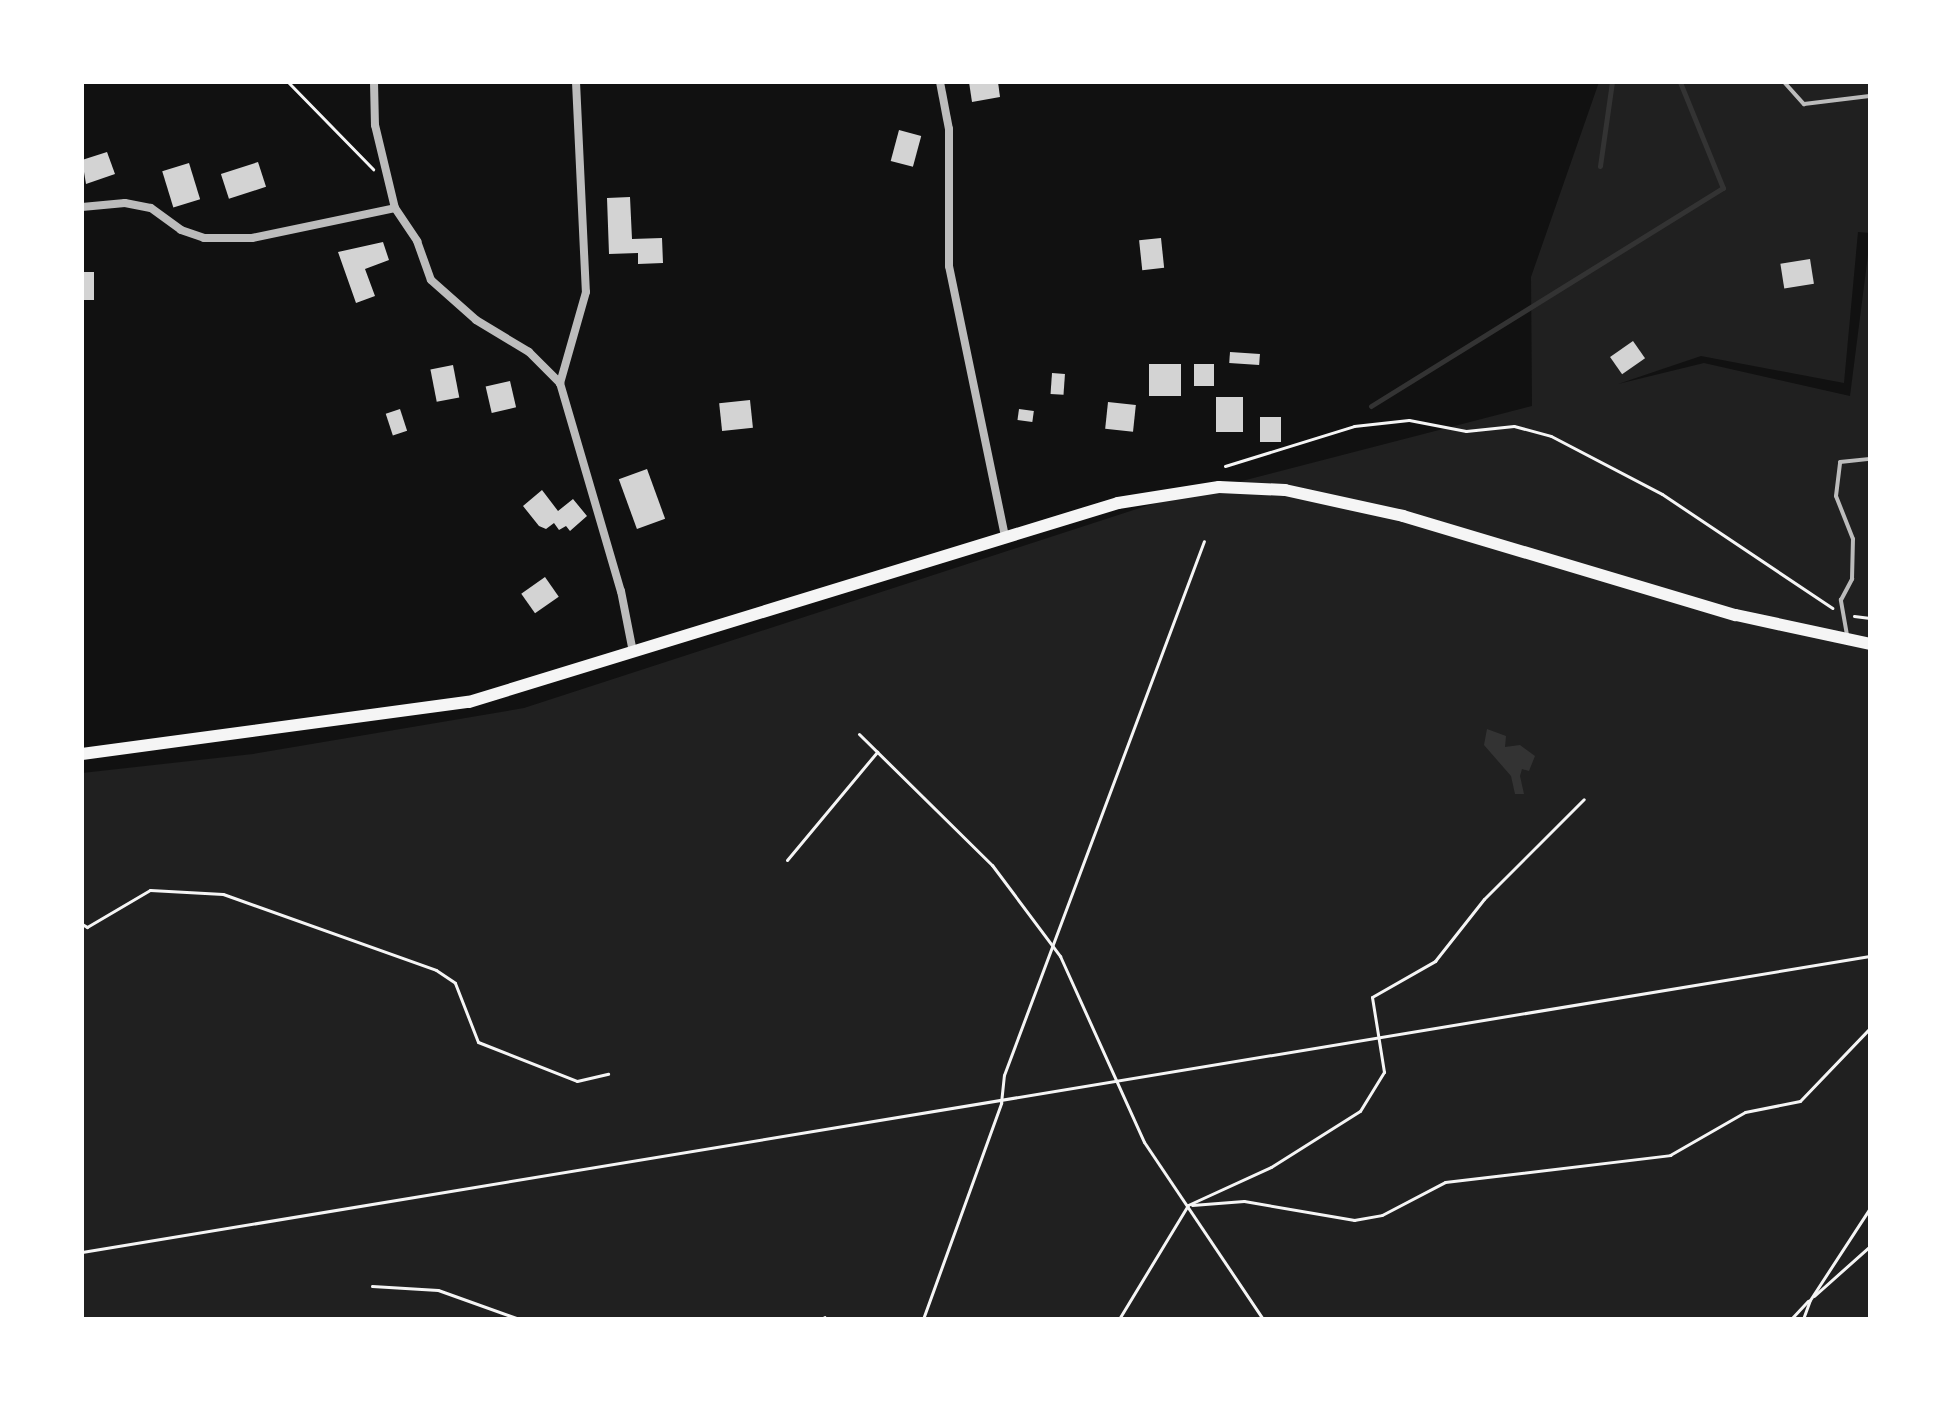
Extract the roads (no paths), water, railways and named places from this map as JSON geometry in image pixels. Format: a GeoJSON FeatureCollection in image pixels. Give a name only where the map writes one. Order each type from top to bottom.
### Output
{"type":"FeatureCollection","features":[{"type":"Feature","properties":{"kind":"main road"},"geometry":{"type":"LineString","coordinates":[[82,754],[430,710],[633,652],[1005,537],[1164,494],[1219,487],[1285,490],[1403,516],[1736,615],[1848,642],[1870,644]]}},
{"type":"Feature","properties":{"kind":"street"},"geometry":{"type":"LineString","coordinates":[[374,82],[375,125],[395,208],[409,224],[431,280],[476,320],[529,352],[560,383],[621,591],[633,652]]}},
{"type":"Feature","properties":{"kind":"street"},"geometry":{"type":"LineString","coordinates":[[560,383],[586,292],[576,82]]}},
{"type":"Feature","properties":{"kind":"street"},"geometry":{"type":"LineString","coordinates":[[940,82],[949,129],[949,266],[1005,537]]}},
{"type":"Feature","properties":{"kind":"street"},"geometry":{"type":"LineString","coordinates":[[82,207],[125,203],[151,208],[181,230],[204,238],[252,238],[395,208]]}},
{"type":"Feature","properties":{"kind":"lane"},"geometry":{"type":"LineString","coordinates":[[1784,82],[1804,104],[1870,96]]}},
{"type":"Feature","properties":{"kind":"lane"},"geometry":{"type":"LineString","coordinates":[[1848,642],[1841,600],[1852,579],[1853,539],[1836,496],[1840,462],[1870,459]]}},
{"type":"Feature","properties":{"kind":"waterway"},"geometry":{"type":"LineString","coordinates":[[1600,166],[1612,82]]}},
{"type":"Feature","properties":{"kind":"waterway"},"geometry":{"type":"LineString","coordinates":[[1371,406],[1723,188],[1680,82]]}}]}
